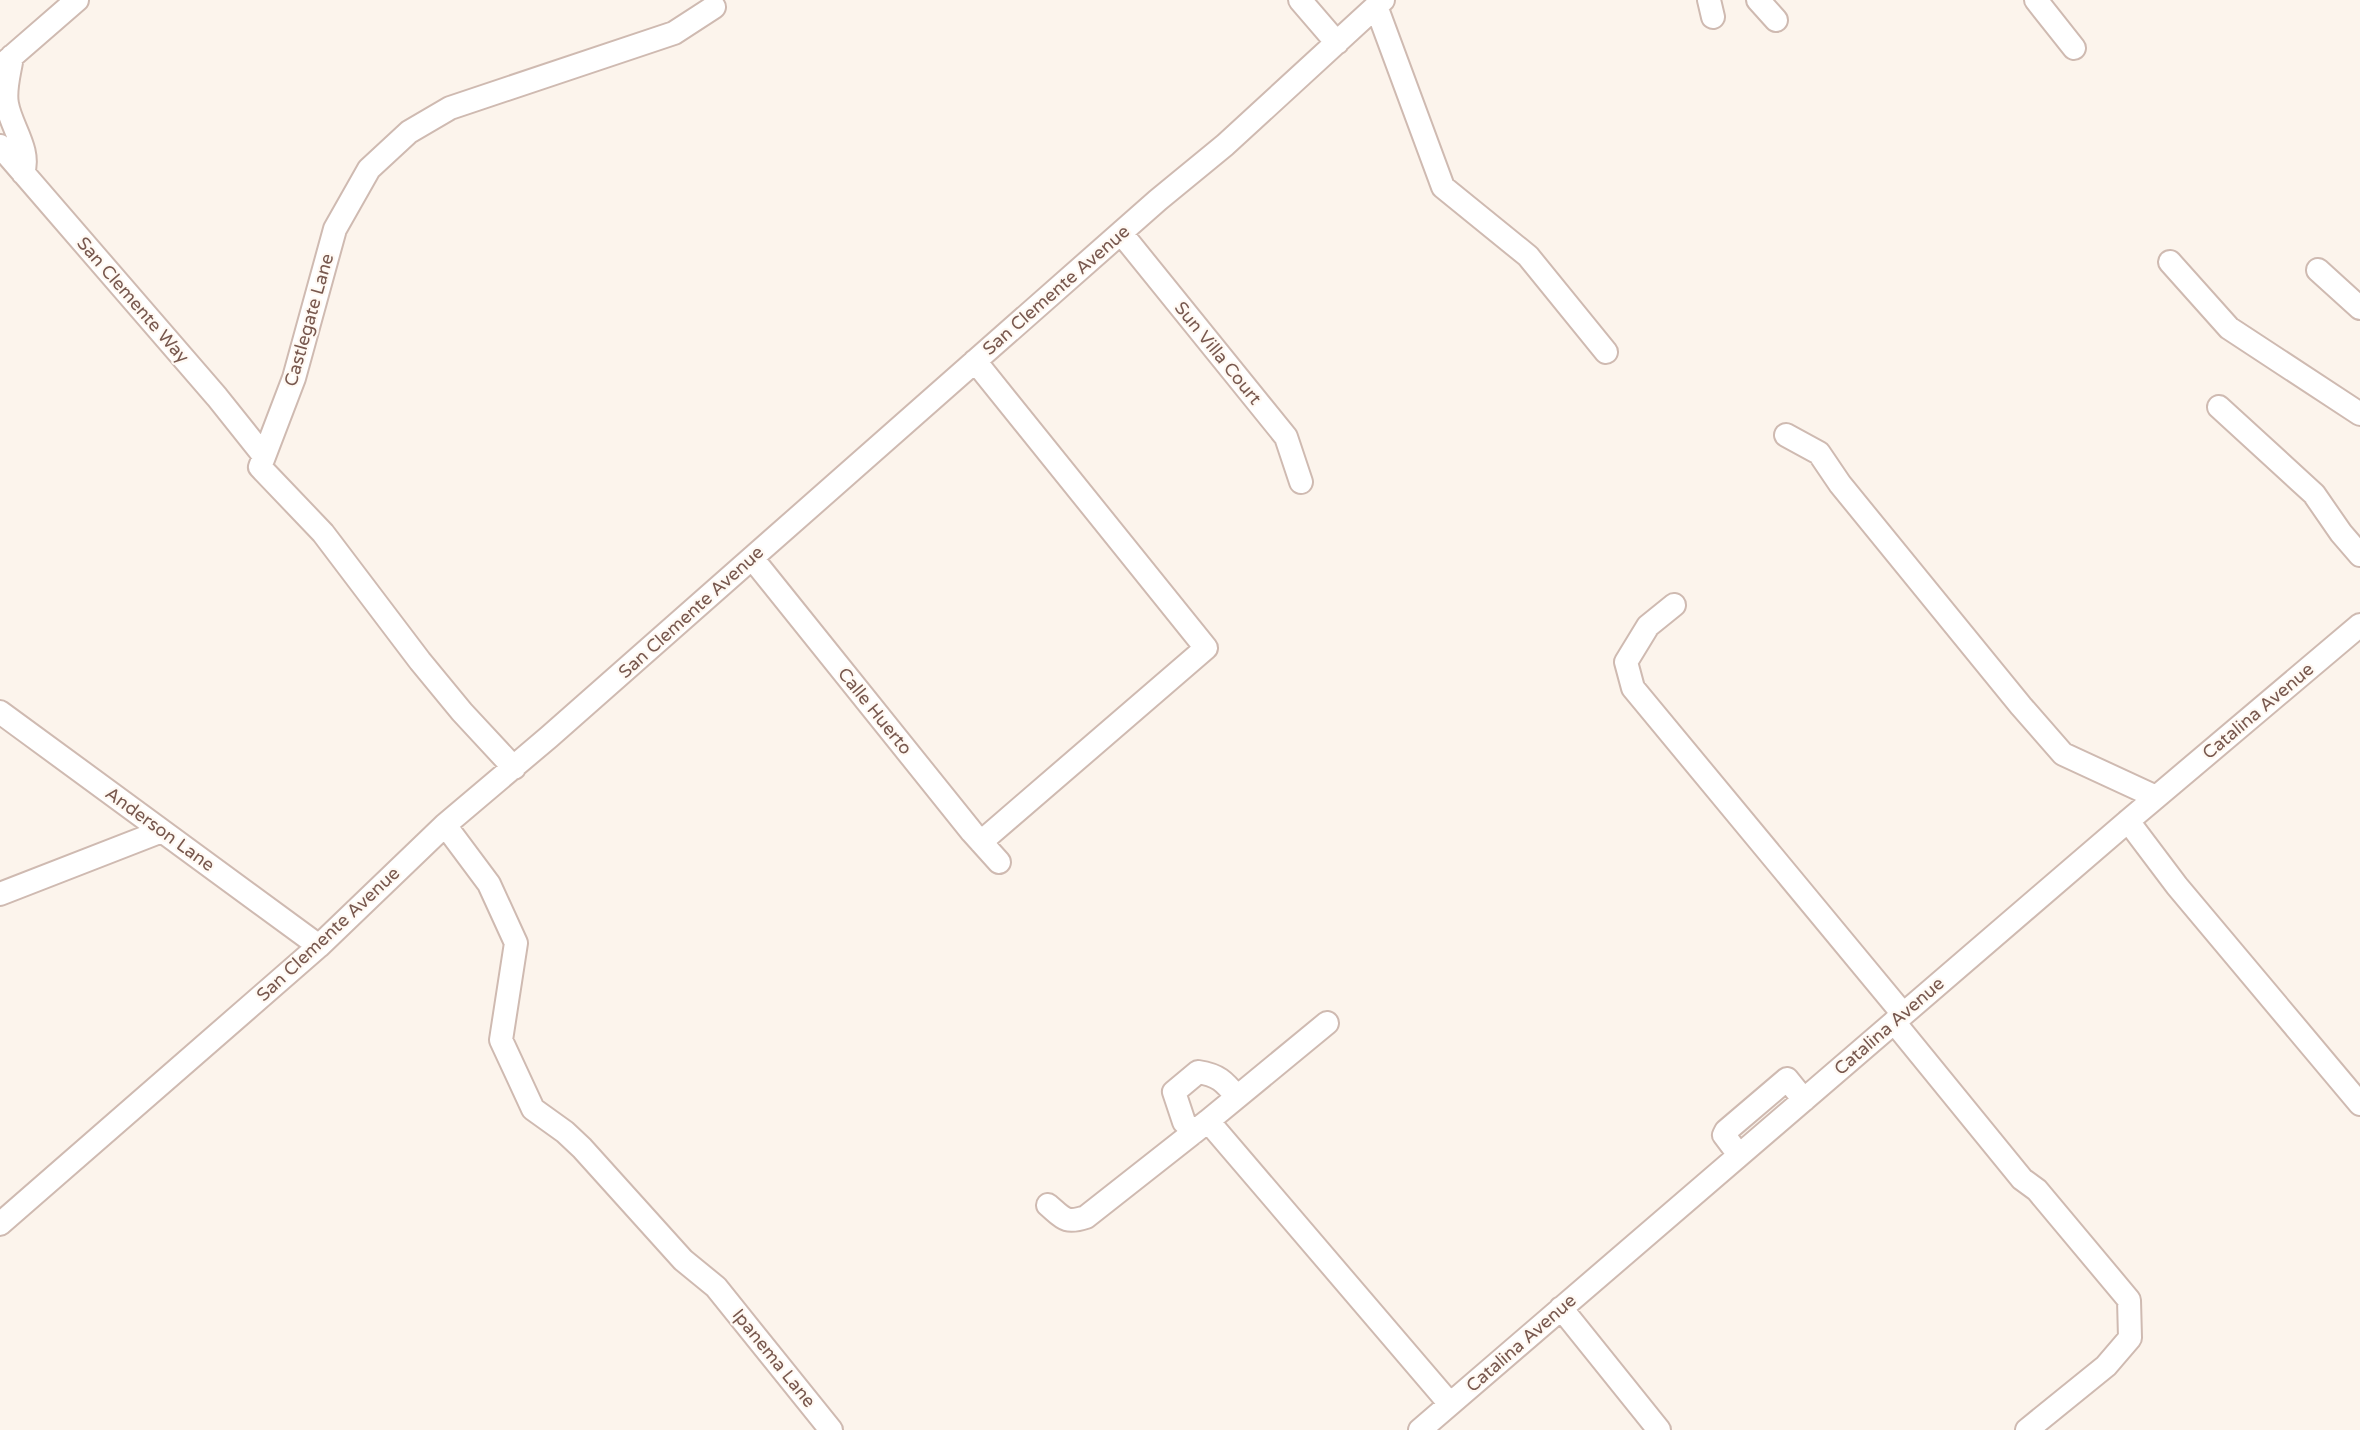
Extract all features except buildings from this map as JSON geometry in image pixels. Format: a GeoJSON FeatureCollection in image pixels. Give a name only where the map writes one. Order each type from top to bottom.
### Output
{"type":"FeatureCollection","features":[{"type":"Feature","properties":{"kind":"street"},"geometry":{"type":"LineString","coordinates":[[23,173],[27,162],[26,156],[9,114],[6,100],[6,62],[76,0]]}},
{"type":"Feature","properties":{"kind":"street"},"geometry":{"type":"LineString","coordinates":[[1300,0],[1338,44]]}},
{"type":"Feature","properties":{"kind":"street"},"geometry":{"type":"LineString","coordinates":[[1758,0],[1776,20]]}},
{"type":"Feature","properties":{"kind":"street"},"geometry":{"type":"LineString","coordinates":[[2036,0],[2074,48]]}},
{"type":"Feature","properties":{"kind":"street"},"geometry":{"type":"LineString","coordinates":[[1380,3],[1443,187],[1528,256],[1606,352]]}},
{"type":"Feature","properties":{"kind":"street","name":"San Clemente Avenue"},"geometry":{"type":"LineString","coordinates":[[0,1224],[319,946],[445,825],[514,768],[1120,233],[1224,145],[1338,44],[1380,3]]}},
{"type":"Feature","properties":{"kind":"street","name":"Castlegate Lane"},"geometry":{"type":"LineString","coordinates":[[264,456],[294,378],[335,229],[369,169],[409,132],[450,108],[674,33],[714,7]]}},
{"type":"Feature","properties":{"kind":"street","name":"San Clemente Way"},"geometry":{"type":"LineString","coordinates":[[0,146],[217,397],[264,456]]}},
{"type":"Feature","properties":{"kind":"street","name":"Sun Villa Court"},"geometry":{"type":"LineString","coordinates":[[1120,233],[1286,437],[1301,482]]}},
{"type":"Feature","properties":{"kind":"street"},"geometry":{"type":"LineString","coordinates":[[2170,262],[2229,328],[2360,414]]}},
{"type":"Feature","properties":{"kind":"street"},"geometry":{"type":"LineString","coordinates":[[2318,270],[2360,308]]}},
{"type":"Feature","properties":{"kind":"street"},"geometry":{"type":"LineString","coordinates":[[975,361],[1206,648],[981,842]]}},
{"type":"Feature","properties":{"kind":"street"},"geometry":{"type":"LineString","coordinates":[[2220,407],[2314,494],[2341,533],[2360,555]]}},
{"type":"Feature","properties":{"kind":"street"},"geometry":{"type":"LineString","coordinates":[[1786,435],[1819,453],[1840,484],[2020,706],[2063,754],[2156,798]]}},
{"type":"Feature","properties":{"kind":"street"},"geometry":{"type":"LineString","coordinates":[[264,456],[260,467],[323,533],[420,662],[514,768]]}},
{"type":"Feature","properties":{"kind":"street","name":"Calle Huerto"},"geometry":{"type":"LineString","coordinates":[[752,558],[999,862]]}},
{"type":"Feature","properties":{"kind":"street"},"geometry":{"type":"LineString","coordinates":[[1674,605],[1648,626],[1626,662],[1633,687],[1899,1018],[2022,1179],[2037,1190],[2129,1300],[2130,1338],[2106,1366],[2027,1430]]}},
{"type":"Feature","properties":{"kind":"street","name":"Catalina Avenue"},"geometry":{"type":"LineString","coordinates":[[1420,1430],[2128,821],[2360,625]]}},
{"type":"Feature","properties":{"kind":"street","name":"Anderson Lane"},"geometry":{"type":"LineString","coordinates":[[0,712],[319,946]]}},
{"type":"Feature","properties":{"kind":"street"},"geometry":{"type":"LineString","coordinates":[[2128,821],[2184,895],[2360,1104]]}},
{"type":"Feature","properties":{"kind":"street","name":"Ipanema Lane"},"geometry":{"type":"LineString","coordinates":[[445,825],[489,884],[516,943],[501,1040],[533,1109],[565,1132],[683,1260],[716,1287],[831,1430]]}},
{"type":"Feature","properties":{"kind":"street"},"geometry":{"type":"LineString","coordinates":[[0,894],[162,831]]}},
{"type":"Feature","properties":{"kind":"street"},"geometry":{"type":"LineString","coordinates":[[1048,1205],[1064,1220],[1075,1221],[1086,1217],[1327,1023]]}},
{"type":"Feature","properties":{"kind":"street"},"geometry":{"type":"LineString","coordinates":[[1237,1096],[1223,1080],[1208,1073],[1198,1072],[1174,1092],[1184,1122],[1201,1126],[1450,1404]]}},
{"type":"Feature","properties":{"kind":"street"},"geometry":{"type":"LineString","coordinates":[[1562,1308],[1659,1430]]}}]}
